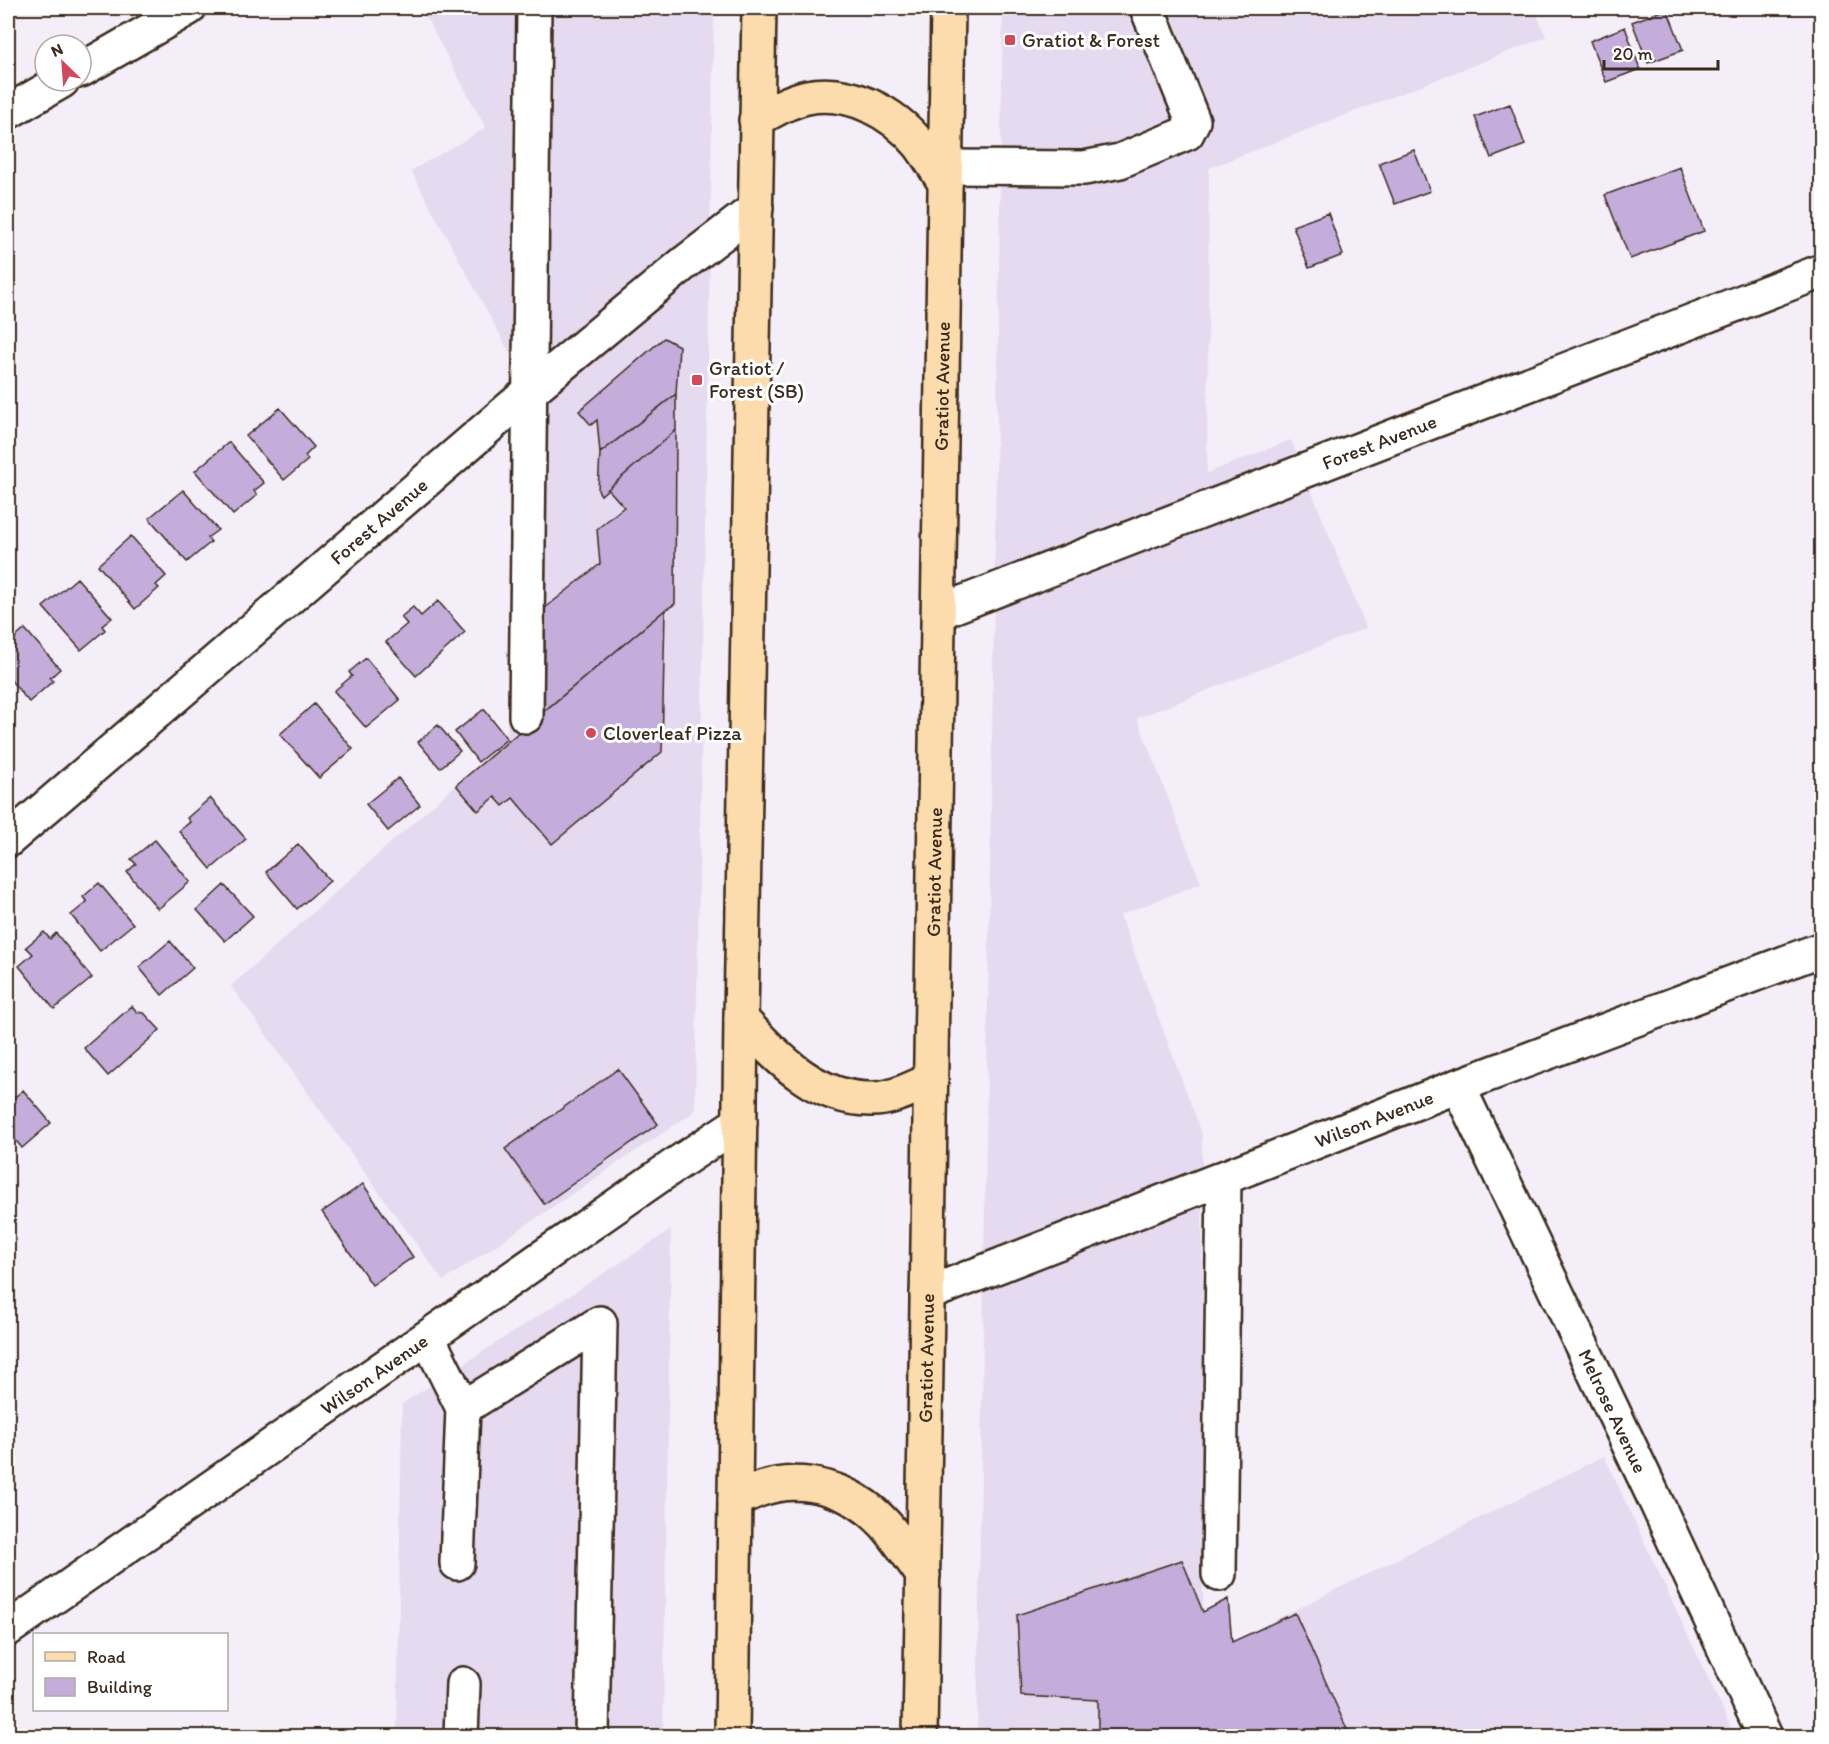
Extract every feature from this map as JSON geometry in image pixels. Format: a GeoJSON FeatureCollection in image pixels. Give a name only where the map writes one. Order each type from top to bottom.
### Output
{"type":"FeatureCollection","features":[{"type":"Feature","properties":{"kind":"main road"},"geometry":{"type":"LineString","coordinates":[[732,1737],[741,1019],[759,8]]}},
{"type":"Feature","properties":{"kind":"main road","name":"Gratiot Avenue"},"geometry":{"type":"LineString","coordinates":[[920,1737],[948,8]]}},
{"type":"Feature","properties":{"kind":"main road"},"geometry":{"type":"LineString","coordinates":[[756,120],[782,105],[806,97],[832,95],[854,99],[897,121],[945,175]]}},
{"type":"Feature","properties":{"kind":"main road"},"geometry":{"type":"LineString","coordinates":[[741,1019],[773,1054],[822,1089],[847,1097],[871,1100],[898,1094],[931,1080]]}},
{"type":"Feature","properties":{"kind":"main road"},"geometry":{"type":"LineString","coordinates":[[735,1500],[762,1488],[791,1483],[817,1485],[841,1491],[884,1522],[922,1575]]}},
{"type":"Feature","properties":{"kind":"street"},"geometry":{"type":"LineString","coordinates":[[93,63],[189,8]]}},
{"type":"Feature","properties":{"kind":"street"},"geometry":{"type":"LineString","coordinates":[[526,716],[534,8]]}},
{"type":"Feature","properties":{"kind":"street"},"geometry":{"type":"LineString","coordinates":[[945,175],[1084,168],[1120,161],[1187,133],[1193,122],[1147,8]]}},
{"type":"Feature","properties":{"kind":"street"},"geometry":{"type":"LineString","coordinates":[[8,112],[41,93]]}},
{"type":"Feature","properties":{"kind":"street","name":"Forest Avenue"},"geometry":{"type":"LineString","coordinates":[[8,840],[529,392],[687,261],[756,208]]}},
{"type":"Feature","properties":{"kind":"street","name":"Forest Avenue"},"geometry":{"type":"LineString","coordinates":[[939,612],[1821,271]]}},
{"type":"Feature","properties":{"kind":"street","name":"Wilson Avenue"},"geometry":{"type":"LineString","coordinates":[[927,1294],[1458,1086],[1821,949]]}},
{"type":"Feature","properties":{"kind":"street","name":"Melrose Avenue"},"geometry":{"type":"LineString","coordinates":[[1458,1086],[1646,1480],[1765,1737]]}},
{"type":"Feature","properties":{"kind":"street","name":"Wilson Avenue"},"geometry":{"type":"LineString","coordinates":[[8,1629],[740,1122]]}},
{"type":"Feature","properties":{"kind":"street"},"geometry":{"type":"LineString","coordinates":[[1219,1574],[1224,1178]]}},
{"type":"Feature","properties":{"kind":"street"},"geometry":{"type":"LineString","coordinates":[[463,1408],[600,1323],[592,1737]]}},
{"type":"Feature","properties":{"kind":"street"},"geometry":{"type":"LineString","coordinates":[[428,1338],[463,1408],[457,1563]]}},
{"type":"Feature","properties":{"kind":"street"},"geometry":{"type":"LineString","coordinates":[[461,1737],[463,1683]]}},
{"type":"Feature","properties":{"kind":"shaded area"},"geometry":{"type":"Polygon","coordinates":[[[421,8],[714,8],[695,1111],[443,1281],[231,986],[507,739],[513,359],[411,171],[486,128],[421,8]]]}},
{"type":"Feature","properties":{"kind":"shaded area"},"geometry":{"type":"Polygon","coordinates":[[[1003,8],[1534,8],[1546,37],[1209,168],[1207,473],[1291,440],[1366,628],[1137,718],[1201,883],[1120,915],[1202,1134],[1203,1612],[1228,1599],[1233,1641],[1604,1456],[1735,1736],[977,1736],[1003,8]]]}},
{"type":"Feature","properties":{"kind":"shaded area"},"geometry":{"type":"Polygon","coordinates":[[[671,1230],[663,1736],[397,1736],[402,1404],[671,1230]]]}},
{"type":"Feature","properties":{"kind":"building"},"geometry":{"type":"Polygon","coordinates":[[[1667,9],[1683,50],[1648,63],[1632,22],[1667,9]]]}},
{"type":"Feature","properties":{"kind":"building"},"geometry":{"type":"Polygon","coordinates":[[[1625,27],[1640,69],[1606,82],[1590,41],[1625,27]]]}},
{"type":"Feature","properties":{"kind":"building"},"geometry":{"type":"Polygon","coordinates":[[[1510,104],[1525,145],[1491,158],[1475,117],[1510,104]]]}},
{"type":"Feature","properties":{"kind":"building"},"geometry":{"type":"Polygon","coordinates":[[[1414,150],[1430,191],[1395,204],[1379,163],[1414,150]]]}},
{"type":"Feature","properties":{"kind":"building"},"geometry":{"type":"Polygon","coordinates":[[[1680,167],[1704,231],[1630,259],[1605,195],[1680,167]]]}},
{"type":"Feature","properties":{"kind":"building"},"geometry":{"type":"Polygon","coordinates":[[[1328,213],[1343,255],[1309,268],[1293,226],[1328,213]]]}},
{"type":"Feature","properties":{"kind":"building"},"geometry":{"type":"Polygon","coordinates":[[[664,338],[679,346],[676,394],[600,453],[597,420],[591,425],[579,411],[664,338]]]}},
{"type":"Feature","properties":{"kind":"building"},"geometry":{"type":"Polygon","coordinates":[[[676,394],[676,430],[601,495],[598,490],[600,453],[676,394]]]}},
{"type":"Feature","properties":{"kind":"building"},"geometry":{"type":"Polygon","coordinates":[[[280,408],[314,447],[305,456],[308,460],[284,480],[246,436],[280,408]]]}},
{"type":"Feature","properties":{"kind":"building"},"geometry":{"type":"Polygon","coordinates":[[[676,430],[675,604],[541,714],[540,612],[600,564],[597,529],[624,507],[608,489],[676,430]]]}},
{"type":"Feature","properties":{"kind":"building"},"geometry":{"type":"Polygon","coordinates":[[[229,442],[264,483],[254,491],[257,495],[233,515],[195,471],[229,442]]]}},
{"type":"Feature","properties":{"kind":"building"},"geometry":{"type":"Polygon","coordinates":[[[183,490],[218,530],[207,538],[211,542],[187,562],[149,518],[183,490]]]}},
{"type":"Feature","properties":{"kind":"building"},"geometry":{"type":"Polygon","coordinates":[[[131,536],[166,576],[156,585],[159,588],[135,609],[98,565],[131,536]]]}},
{"type":"Feature","properties":{"kind":"building"},"geometry":{"type":"Polygon","coordinates":[[[77,578],[112,618],[102,626],[105,630],[81,650],[43,607],[77,578]]]}},
{"type":"Feature","properties":{"kind":"building"},"geometry":{"type":"Polygon","coordinates":[[[438,601],[465,632],[416,676],[386,642],[407,624],[401,617],[413,607],[421,616],[438,601]]]}},
{"type":"Feature","properties":{"kind":"building","name":"Cloverleaf Pizza"},"geometry":{"type":"Polygon","coordinates":[[[665,610],[662,752],[552,844],[513,798],[503,806],[495,797],[478,811],[456,785],[665,610]]]}},
{"type":"Feature","properties":{"kind":"building"},"geometry":{"type":"Polygon","coordinates":[[[25,629],[60,669],[50,678],[53,681],[29,702],[8,677],[8,644],[25,629]]]}},
{"type":"Feature","properties":{"kind":"building"},"geometry":{"type":"Polygon","coordinates":[[[366,658],[400,700],[366,728],[334,691],[352,676],[349,672],[366,658]]]}},
{"type":"Feature","properties":{"kind":"building"},"geometry":{"type":"Polygon","coordinates":[[[314,704],[353,749],[319,778],[280,734],[314,704]]]}},
{"type":"Feature","properties":{"kind":"building"},"geometry":{"type":"Polygon","coordinates":[[[484,709],[507,739],[478,762],[455,732],[484,709]]]}},
{"type":"Feature","properties":{"kind":"building"},"geometry":{"type":"Polygon","coordinates":[[[438,725],[460,751],[440,768],[418,742],[438,725]]]}},
{"type":"Feature","properties":{"kind":"building"},"geometry":{"type":"Polygon","coordinates":[[[398,778],[420,805],[388,831],[366,804],[398,778]]]}},
{"type":"Feature","properties":{"kind":"building"},"geometry":{"type":"Polygon","coordinates":[[[210,798],[246,839],[211,869],[179,831],[190,822],[187,818],[210,798]]]}},
{"type":"Feature","properties":{"kind":"building"},"geometry":{"type":"Polygon","coordinates":[[[155,840],[190,882],[158,909],[127,872],[136,864],[131,859],[155,840]]]}},
{"type":"Feature","properties":{"kind":"building"},"geometry":{"type":"Polygon","coordinates":[[[298,844],[330,881],[297,909],[266,872],[298,844]]]}},
{"type":"Feature","properties":{"kind":"building"},"geometry":{"type":"Polygon","coordinates":[[[99,883],[133,924],[100,951],[71,915],[87,902],[83,897],[99,883]]]}},
{"type":"Feature","properties":{"kind":"building"},"geometry":{"type":"Polygon","coordinates":[[[224,885],[253,916],[225,941],[197,910],[224,885]]]}},
{"type":"Feature","properties":{"kind":"building"},"geometry":{"type":"Polygon","coordinates":[[[44,932],[50,939],[56,933],[92,978],[54,1009],[19,966],[33,954],[26,947],[44,932]]]}},
{"type":"Feature","properties":{"kind":"building"},"geometry":{"type":"Polygon","coordinates":[[[170,941],[193,968],[162,995],[139,967],[170,941]]]}},
{"type":"Feature","properties":{"kind":"building"},"geometry":{"type":"Polygon","coordinates":[[[132,1006],[137,1012],[144,1013],[160,1030],[108,1076],[84,1048],[132,1006]]]}},
{"type":"Feature","properties":{"kind":"building"},"geometry":{"type":"Polygon","coordinates":[[[618,1069],[658,1124],[544,1204],[505,1149],[618,1069]]]}},
{"type":"Feature","properties":{"kind":"building"},"geometry":{"type":"Polygon","coordinates":[[[23,1090],[51,1123],[22,1148],[8,1131],[8,1103],[23,1090]]]}},
{"type":"Feature","properties":{"kind":"building"},"geometry":{"type":"Polygon","coordinates":[[[363,1184],[413,1257],[372,1285],[322,1212],[363,1184]]]}},
{"type":"Feature","properties":{"kind":"building"},"geometry":{"type":"Polygon","coordinates":[[[1182,1560],[1203,1612],[1228,1599],[1232,1642],[1295,1613],[1350,1736],[1098,1736],[1098,1700],[1021,1696],[1017,1615],[1182,1560]]]}},
{"type":"Feature","properties":{"kind":"place","name":"Gratiot & Forest"},"geometry":{"type":"Point","coordinates":[1010,40]}},
{"type":"Feature","properties":{"kind":"place","name":"Gratiot / Forest (SB)"},"geometry":{"type":"Point","coordinates":[697,380]}},
{"type":"Feature","properties":{"kind":"place","name":"Cloverleaf Pizza"},"geometry":{"type":"Point","coordinates":[591,733]}}]}
